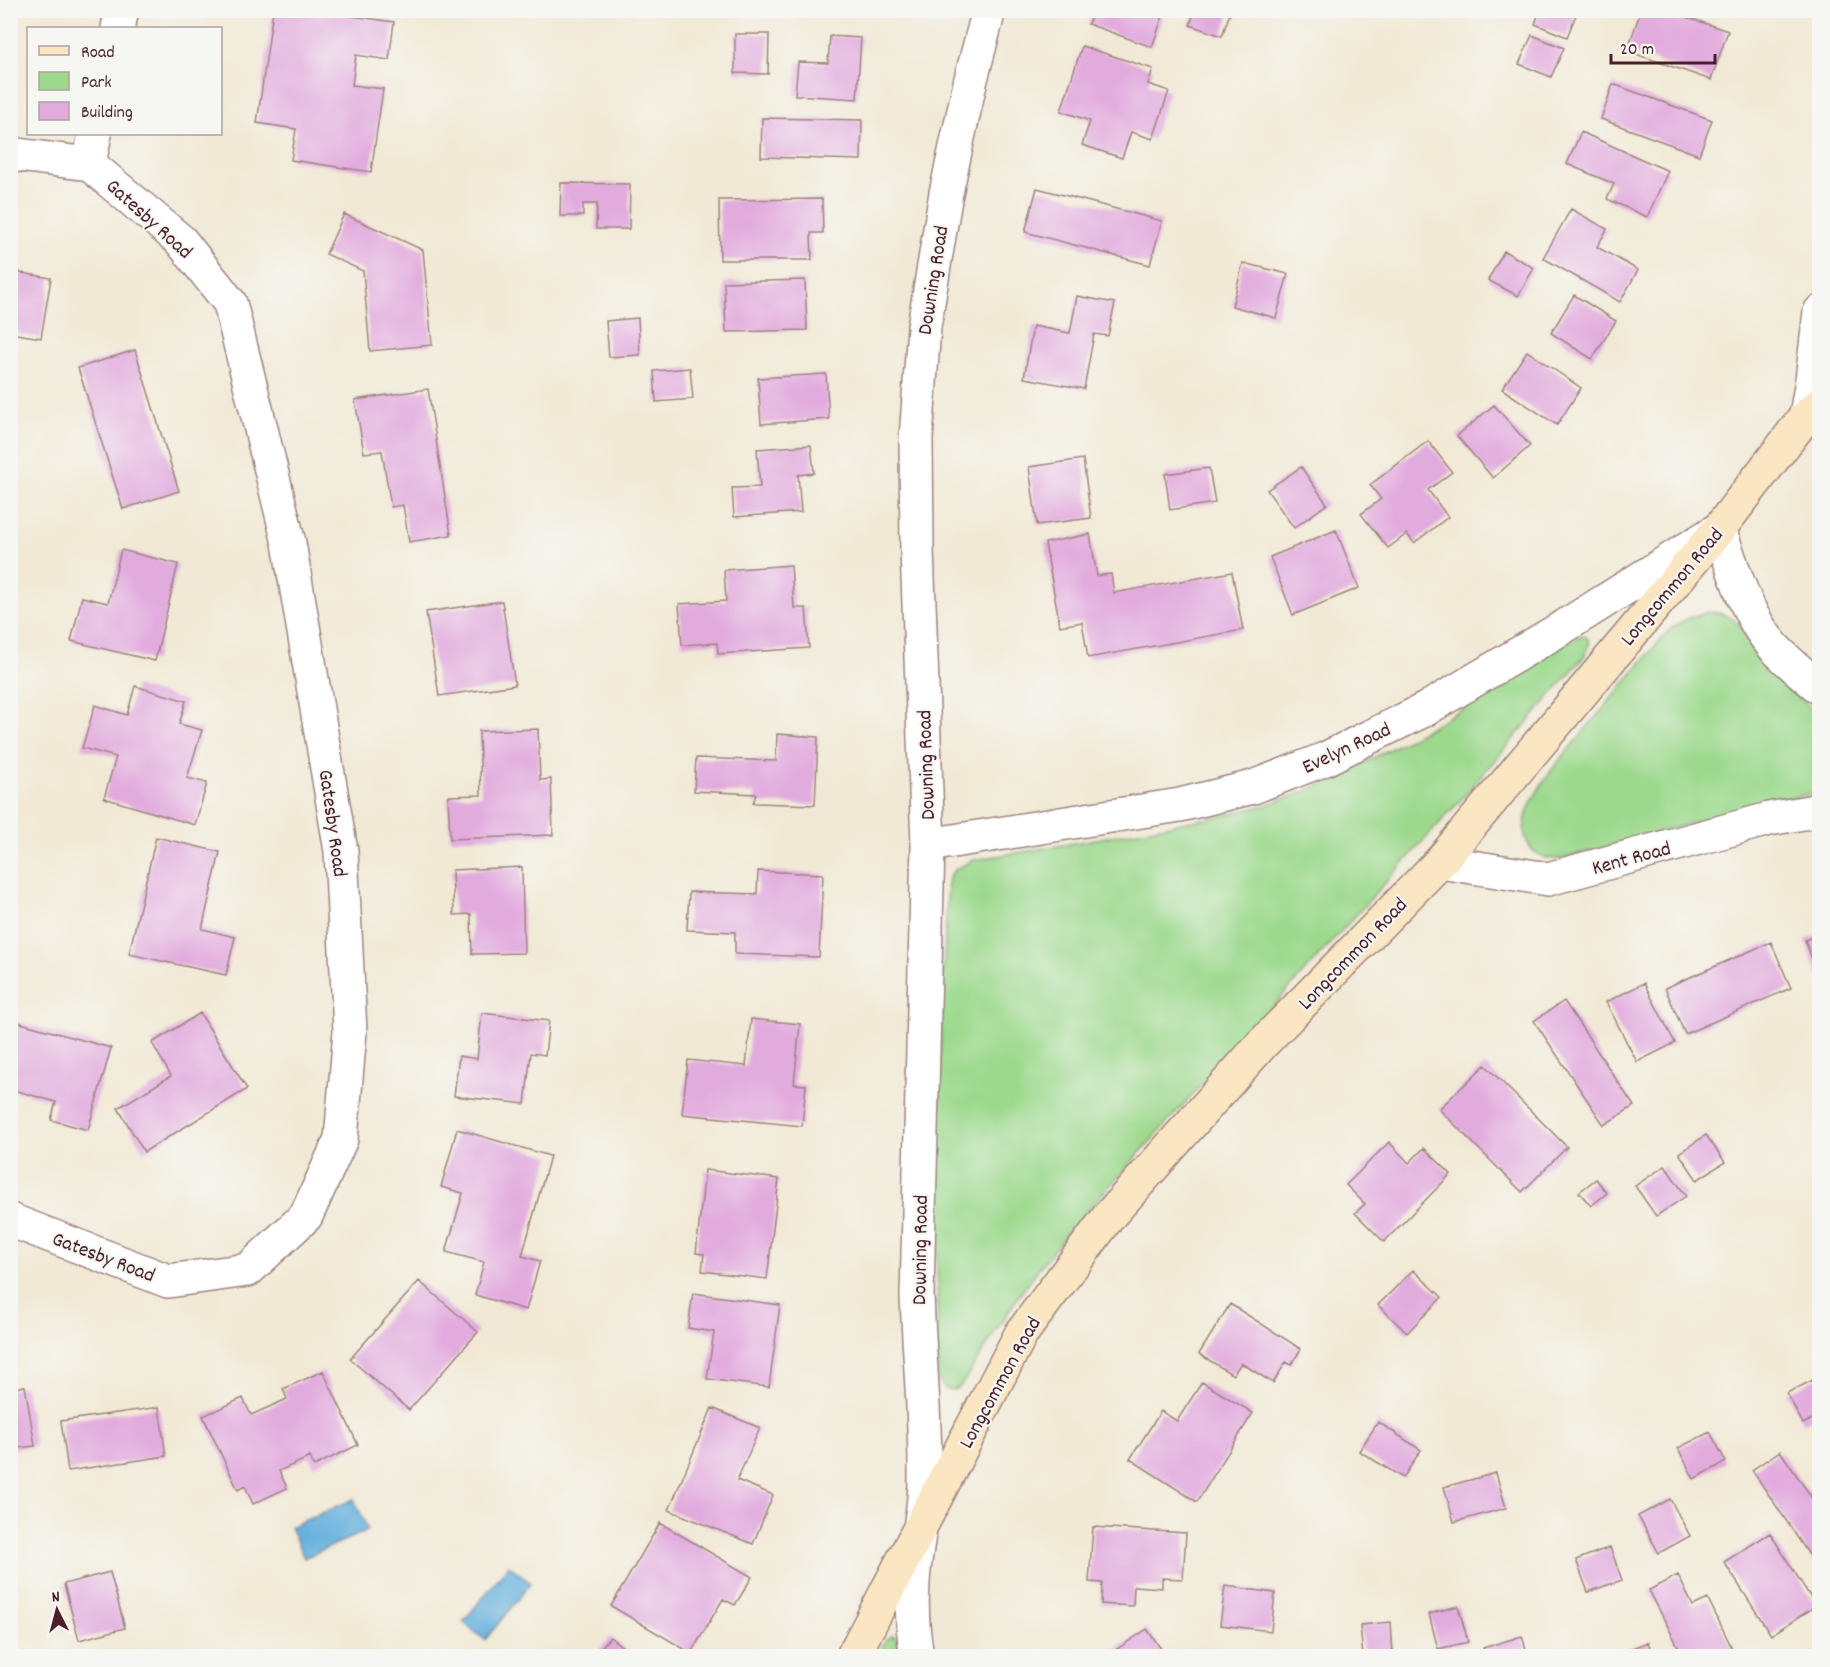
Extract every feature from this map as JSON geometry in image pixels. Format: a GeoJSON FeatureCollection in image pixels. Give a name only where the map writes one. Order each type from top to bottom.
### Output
{"type":"FeatureCollection","features":[{"type":"Feature","properties":{"kind":"street"},"geometry":{"type":"LineString","coordinates":[[118,27],[122,10]]}},
{"type":"Feature","properties":{"kind":"street","name":"Downing Road"},"geometry":{"type":"LineString","coordinates":[[921,1526],[925,1485],[924,1408],[917,1296],[928,844],[917,550],[916,439],[924,327],[946,193],[989,10]]}},
{"type":"Feature","properties":{"kind":"street"},"geometry":{"type":"LineString","coordinates":[[10,154],[92,149]]}},
{"type":"Feature","properties":{"kind":"street","name":"Gatesby Road"},"geometry":{"type":"LineString","coordinates":[[10,1220],[168,1281],[248,1269],[306,1216],[341,1139],[349,1042],[341,850],[289,543],[230,303],[181,241],[92,149]]}},
{"type":"Feature","properties":{"kind":"street"},"geometry":{"type":"LineString","coordinates":[[1813,410],[1820,312]]}},
{"type":"Feature","properties":{"kind":"street","name":"Longcommon Road"},"geometry":{"type":"LineString","coordinates":[[853,1656],[1021,1334],[1108,1216],[1262,1044],[1440,861],[1719,529],[1813,410]]}},
{"type":"Feature","properties":{"kind":"street"},"geometry":{"type":"LineString","coordinates":[[1719,529],[1753,617],[1773,646],[1799,672],[1820,688]]}},
{"type":"Feature","properties":{"kind":"street","name":"Evelyn Road"},"geometry":{"type":"LineString","coordinates":[[928,844],[1180,805],[1253,787],[1325,759],[1436,703],[1565,626],[1719,529]]}},
{"type":"Feature","properties":{"kind":"street","name":"Kent Road"},"geometry":{"type":"LineString","coordinates":[[1440,861],[1548,879],[1769,819],[1820,810]]}},
{"type":"Feature","properties":{"kind":"street","name":"Longcommon Road"},"geometry":{"type":"LineString","coordinates":[[917,1656],[913,1633],[912,1603],[914,1569],[921,1526]]}},
{"type":"Feature","properties":{"kind":"green space"},"geometry":{"type":"Polygon","coordinates":[[[1709,612],[1732,618],[1744,632],[1765,668],[1819,713],[1819,792],[1750,807],[1561,859],[1538,854],[1531,848],[1526,838],[1526,817],[1548,775],[1669,630],[1688,618],[1709,612]]]}},
{"type":"Feature","properties":{"kind":"green space"},"geometry":{"type":"Polygon","coordinates":[[[1582,635],[1587,638],[1589,647],[1578,663],[1456,805],[1075,1224],[1016,1300],[960,1387],[950,1390],[942,1386],[938,1380],[937,1256],[942,1008],[950,875],[973,860],[1230,814],[1266,805],[1306,791],[1351,770],[1469,705],[1562,644],[1582,635]]]}},
{"type":"Feature","properties":{"kind":"green space"},"geometry":{"type":"Polygon","coordinates":[[[895,1636],[899,1642],[900,1656],[878,1656],[886,1639],[895,1636]]]}},
{"type":"Feature","properties":{"kind":"water"},"geometry":{"type":"Polygon","coordinates":[[[354,1499],[368,1530],[304,1558],[290,1527],[354,1499]]]}},
{"type":"Feature","properties":{"kind":"water"},"geometry":{"type":"Polygon","coordinates":[[[509,1565],[531,1583],[485,1640],[463,1622],[509,1565]]]}},
{"type":"Feature","properties":{"kind":"building"},"geometry":{"type":"Polygon","coordinates":[[[273,10],[309,10],[394,22],[389,60],[356,55],[352,85],[383,89],[371,172],[291,160],[296,129],[257,123],[273,10]]]}},
{"type":"Feature","properties":{"kind":"building"},"geometry":{"type":"Polygon","coordinates":[[[1093,10],[1165,10],[1152,47],[1088,24],[1093,10]]]}},
{"type":"Feature","properties":{"kind":"building"},"geometry":{"type":"Polygon","coordinates":[[[1195,10],[1231,10],[1222,36],[1190,25],[1195,10]]]}},
{"type":"Feature","properties":{"kind":"building"},"geometry":{"type":"Polygon","coordinates":[[[1540,10],[1578,10],[1567,37],[1535,24],[1540,10]]]}},
{"type":"Feature","properties":{"kind":"building"},"geometry":{"type":"Polygon","coordinates":[[[1641,10],[1665,10],[1728,31],[1711,80],[1627,51],[1641,10]]]}},
{"type":"Feature","properties":{"kind":"building"},"geometry":{"type":"Polygon","coordinates":[[[735,34],[769,34],[768,74],[735,73],[735,34]]]}},
{"type":"Feature","properties":{"kind":"building"},"geometry":{"type":"Polygon","coordinates":[[[1532,35],[1564,48],[1551,77],[1519,64],[1532,35]]]}},
{"type":"Feature","properties":{"kind":"building"},"geometry":{"type":"Polygon","coordinates":[[[830,36],[861,38],[857,99],[795,95],[798,62],[828,63],[830,36]]]}},
{"type":"Feature","properties":{"kind":"building"},"geometry":{"type":"Polygon","coordinates":[[[1082,46],[1153,69],[1148,84],[1169,91],[1153,139],[1131,132],[1122,158],[1082,145],[1090,121],[1061,111],[1082,46]]]}},
{"type":"Feature","properties":{"kind":"building"},"geometry":{"type":"Polygon","coordinates":[[[1613,84],[1712,120],[1699,155],[1601,119],[1613,84]]]}},
{"type":"Feature","properties":{"kind":"building"},"geometry":{"type":"Polygon","coordinates":[[[762,118],[862,120],[861,160],[761,157],[762,118]]]}},
{"type":"Feature","properties":{"kind":"building"},"geometry":{"type":"Polygon","coordinates":[[[1581,132],[1668,171],[1647,217],[1607,199],[1614,184],[1567,164],[1581,132]]]}},
{"type":"Feature","properties":{"kind":"building"},"geometry":{"type":"Polygon","coordinates":[[[561,183],[630,184],[629,229],[596,229],[597,204],[583,204],[583,216],[560,216],[561,183]]]}},
{"type":"Feature","properties":{"kind":"building"},"geometry":{"type":"Polygon","coordinates":[[[1037,188],[1162,221],[1150,265],[1025,232],[1037,188]]]}},
{"type":"Feature","properties":{"kind":"building"},"geometry":{"type":"Polygon","coordinates":[[[822,199],[823,233],[811,233],[812,260],[720,260],[719,200],[822,199]]]}},
{"type":"Feature","properties":{"kind":"building"},"geometry":{"type":"Polygon","coordinates":[[[1571,209],[1607,229],[1597,247],[1638,270],[1620,302],[1543,258],[1571,209]]]}},
{"type":"Feature","properties":{"kind":"building"},"geometry":{"type":"Polygon","coordinates":[[[344,214],[423,250],[432,345],[370,351],[363,271],[326,254],[344,214]]]}},
{"type":"Feature","properties":{"kind":"building"},"geometry":{"type":"Polygon","coordinates":[[[1504,251],[1534,268],[1518,296],[1488,280],[1504,251]]]}},
{"type":"Feature","properties":{"kind":"building"},"geometry":{"type":"Polygon","coordinates":[[[1243,263],[1288,274],[1276,318],[1232,306],[1243,263]]]}},
{"type":"Feature","properties":{"kind":"building"},"geometry":{"type":"Polygon","coordinates":[[[10,271],[51,278],[41,338],[10,333],[10,271]]]}},
{"type":"Feature","properties":{"kind":"building"},"geometry":{"type":"Polygon","coordinates":[[[805,280],[807,330],[726,332],[724,282],[805,280]]]}},
{"type":"Feature","properties":{"kind":"building"},"geometry":{"type":"Polygon","coordinates":[[[1574,295],[1616,321],[1592,359],[1551,333],[1574,295]]]}},
{"type":"Feature","properties":{"kind":"building"},"geometry":{"type":"Polygon","coordinates":[[[1077,296],[1115,303],[1108,336],[1094,334],[1084,389],[1024,378],[1033,326],[1070,333],[1077,296]]]}},
{"type":"Feature","properties":{"kind":"building"},"geometry":{"type":"Polygon","coordinates":[[[638,318],[640,355],[609,357],[606,321],[638,318]]]}},
{"type":"Feature","properties":{"kind":"building"},"geometry":{"type":"Polygon","coordinates":[[[135,350],[179,491],[123,509],[78,368],[135,350]]]}},
{"type":"Feature","properties":{"kind":"building"},"geometry":{"type":"Polygon","coordinates":[[[1527,351],[1581,388],[1557,425],[1502,389],[1527,351]]]}},
{"type":"Feature","properties":{"kind":"building"},"geometry":{"type":"Polygon","coordinates":[[[690,368],[693,399],[656,402],[654,371],[690,368]]]}},
{"type":"Feature","properties":{"kind":"building"},"geometry":{"type":"Polygon","coordinates":[[[826,374],[829,419],[761,424],[758,378],[826,374]]]}},
{"type":"Feature","properties":{"kind":"building"},"geometry":{"type":"Polygon","coordinates":[[[428,389],[451,535],[409,542],[403,505],[391,507],[382,451],[364,453],[355,400],[428,389]]]}},
{"type":"Feature","properties":{"kind":"building"},"geometry":{"type":"Polygon","coordinates":[[[1494,405],[1530,446],[1493,478],[1457,436],[1494,405]]]}},
{"type":"Feature","properties":{"kind":"building"},"geometry":{"type":"Polygon","coordinates":[[[1428,441],[1452,472],[1428,490],[1448,517],[1414,543],[1407,534],[1388,548],[1361,514],[1381,499],[1370,485],[1428,441]]]}},
{"type":"Feature","properties":{"kind":"building"},"geometry":{"type":"Polygon","coordinates":[[[811,445],[814,473],[798,475],[801,512],[734,517],[732,488],[760,487],[757,449],[811,445]]]}},
{"type":"Feature","properties":{"kind":"building"},"geometry":{"type":"Polygon","coordinates":[[[1083,459],[1091,518],[1037,525],[1029,467],[1083,459]]]}},
{"type":"Feature","properties":{"kind":"building"},"geometry":{"type":"Polygon","coordinates":[[[1301,467],[1327,504],[1294,528],[1267,490],[1301,467]]]}},
{"type":"Feature","properties":{"kind":"building"},"geometry":{"type":"Polygon","coordinates":[[[1209,468],[1215,503],[1170,510],[1165,474],[1209,468]]]}},
{"type":"Feature","properties":{"kind":"building"},"geometry":{"type":"Polygon","coordinates":[[[1336,530],[1359,588],[1293,615],[1270,557],[1336,530]]]}},
{"type":"Feature","properties":{"kind":"building"},"geometry":{"type":"Polygon","coordinates":[[[1090,534],[1097,576],[1111,574],[1114,593],[1232,572],[1243,630],[1088,658],[1082,622],[1060,626],[1045,543],[1090,534]]]}},
{"type":"Feature","properties":{"kind":"building"},"geometry":{"type":"Polygon","coordinates":[[[121,550],[178,564],[155,661],[71,641],[82,597],[108,603],[121,550]]]}},
{"type":"Feature","properties":{"kind":"building"},"geometry":{"type":"Polygon","coordinates":[[[791,565],[794,608],[806,608],[809,648],[718,654],[717,643],[682,645],[679,604],[726,601],[724,570],[791,565]]]}},
{"type":"Feature","properties":{"kind":"building"},"geometry":{"type":"Polygon","coordinates":[[[502,601],[515,685],[439,696],[426,612],[502,601]]]}},
{"type":"Feature","properties":{"kind":"building"},"geometry":{"type":"Polygon","coordinates":[[[135,686],[186,701],[179,724],[202,730],[187,778],[207,783],[195,825],[104,798],[116,757],[82,748],[95,705],[127,715],[135,686]]]}},
{"type":"Feature","properties":{"kind":"building"},"geometry":{"type":"Polygon","coordinates":[[[538,729],[540,780],[551,779],[553,835],[450,839],[448,796],[481,795],[479,731],[538,729]]]}},
{"type":"Feature","properties":{"kind":"building"},"geometry":{"type":"Polygon","coordinates":[[[777,734],[818,737],[815,805],[753,803],[756,794],[694,791],[696,758],[776,761],[777,734]]]}},
{"type":"Feature","properties":{"kind":"building"},"geometry":{"type":"Polygon","coordinates":[[[156,837],[220,852],[202,929],[235,937],[226,975],[129,954],[156,837]]]}},
{"type":"Feature","properties":{"kind":"building"},"geometry":{"type":"Polygon","coordinates":[[[522,867],[524,953],[472,954],[471,914],[454,915],[452,870],[522,867]]]}},
{"type":"Feature","properties":{"kind":"building"},"geometry":{"type":"Polygon","coordinates":[[[758,871],[823,874],[819,957],[735,954],[735,932],[687,930],[689,892],[757,894],[758,871]]]}},
{"type":"Feature","properties":{"kind":"building"},"geometry":{"type":"Polygon","coordinates":[[[1820,934],[1820,978],[1819,978],[1805,940],[1820,934]]]}},
{"type":"Feature","properties":{"kind":"building"},"geometry":{"type":"Polygon","coordinates":[[[1771,942],[1791,988],[1685,1034],[1665,988],[1771,942]]]}},
{"type":"Feature","properties":{"kind":"building"},"geometry":{"type":"Polygon","coordinates":[[[1644,983],[1675,1043],[1637,1062],[1606,1002],[1644,983]]]}},
{"type":"Feature","properties":{"kind":"building"},"geometry":{"type":"Polygon","coordinates":[[[1564,1001],[1634,1106],[1604,1125],[1534,1021],[1564,1001]]]}},
{"type":"Feature","properties":{"kind":"building"},"geometry":{"type":"Polygon","coordinates":[[[200,1013],[247,1089],[144,1152],[118,1108],[171,1076],[152,1043],[200,1013]]]}},
{"type":"Feature","properties":{"kind":"building"},"geometry":{"type":"Polygon","coordinates":[[[482,1013],[549,1021],[545,1055],[531,1053],[525,1104],[454,1096],[459,1056],[477,1059],[482,1013]]]}},
{"type":"Feature","properties":{"kind":"building"},"geometry":{"type":"Polygon","coordinates":[[[751,1019],[800,1024],[794,1084],[806,1085],[802,1126],[682,1114],[688,1060],[746,1066],[751,1019]]]}},
{"type":"Feature","properties":{"kind":"building"},"geometry":{"type":"Polygon","coordinates":[[[10,1020],[111,1048],[88,1130],[51,1120],[56,1102],[10,1089],[10,1020]]]}},
{"type":"Feature","properties":{"kind":"building"},"geometry":{"type":"Polygon","coordinates":[[[1485,1065],[1567,1147],[1522,1192],[1439,1109],[1485,1065]]]}},
{"type":"Feature","properties":{"kind":"building"},"geometry":{"type":"Polygon","coordinates":[[[457,1129],[550,1156],[522,1256],[540,1261],[526,1310],[475,1295],[484,1262],[446,1252],[463,1193],[441,1187],[457,1129]]]}},
{"type":"Feature","properties":{"kind":"building"},"geometry":{"type":"Polygon","coordinates":[[[1706,1135],[1725,1162],[1697,1180],[1679,1153],[1706,1135]]]}},
{"type":"Feature","properties":{"kind":"building"},"geometry":{"type":"Polygon","coordinates":[[[1389,1142],[1409,1163],[1424,1148],[1451,1174],[1384,1242],[1355,1213],[1365,1204],[1346,1185],[1389,1142]]]}},
{"type":"Feature","properties":{"kind":"building"},"geometry":{"type":"Polygon","coordinates":[[[1665,1166],[1686,1196],[1656,1216],[1635,1186],[1665,1166]]]}},
{"type":"Feature","properties":{"kind":"building"},"geometry":{"type":"Polygon","coordinates":[[[705,1170],[779,1179],[767,1279],[702,1271],[704,1254],[696,1253],[705,1170]]]}},
{"type":"Feature","properties":{"kind":"building"},"geometry":{"type":"Polygon","coordinates":[[[1596,1179],[1607,1193],[1591,1206],[1579,1192],[1596,1179]]]}},
{"type":"Feature","properties":{"kind":"building"},"geometry":{"type":"Polygon","coordinates":[[[1413,1270],[1442,1297],[1407,1333],[1378,1305],[1413,1270]]]}},
{"type":"Feature","properties":{"kind":"building"},"geometry":{"type":"Polygon","coordinates":[[[419,1281],[478,1332],[409,1410],[350,1359],[419,1281]]]}},
{"type":"Feature","properties":{"kind":"building"},"geometry":{"type":"Polygon","coordinates":[[[693,1293],[780,1305],[769,1387],[707,1379],[714,1332],[688,1328],[693,1293]]]}},
{"type":"Feature","properties":{"kind":"building"},"geometry":{"type":"Polygon","coordinates":[[[1230,1304],[1301,1349],[1291,1365],[1286,1362],[1273,1383],[1241,1363],[1233,1375],[1199,1354],[1230,1304]]]}},
{"type":"Feature","properties":{"kind":"building"},"geometry":{"type":"Polygon","coordinates":[[[323,1371],[358,1445],[314,1466],[310,1457],[279,1471],[287,1488],[253,1504],[245,1486],[238,1490],[203,1416],[243,1398],[251,1415],[287,1399],[283,1389],[323,1371]]]}},
{"type":"Feature","properties":{"kind":"building"},"geometry":{"type":"Polygon","coordinates":[[[1819,1377],[1820,1415],[1803,1424],[1787,1393],[1819,1377]]]}},
{"type":"Feature","properties":{"kind":"building"},"geometry":{"type":"Polygon","coordinates":[[[1202,1382],[1253,1413],[1197,1502],[1130,1459],[1161,1411],[1177,1421],[1202,1382]]]}},
{"type":"Feature","properties":{"kind":"building"},"geometry":{"type":"Polygon","coordinates":[[[25,1386],[35,1446],[10,1449],[10,1389],[25,1386]]]}},
{"type":"Feature","properties":{"kind":"building"},"geometry":{"type":"Polygon","coordinates":[[[159,1407],[166,1456],[68,1471],[61,1421],[159,1407]]]}},
{"type":"Feature","properties":{"kind":"building"},"geometry":{"type":"Polygon","coordinates":[[[712,1408],[760,1428],[737,1480],[773,1495],[753,1544],[669,1510],[712,1408]]]}},
{"type":"Feature","properties":{"kind":"building"},"geometry":{"type":"Polygon","coordinates":[[[1378,1422],[1421,1450],[1403,1478],[1359,1451],[1378,1422]]]}},
{"type":"Feature","properties":{"kind":"building"},"geometry":{"type":"Polygon","coordinates":[[[1710,1432],[1726,1462],[1694,1479],[1678,1448],[1710,1432]]]}},
{"type":"Feature","properties":{"kind":"building"},"geometry":{"type":"Polygon","coordinates":[[[1780,1451],[1814,1501],[1820,1497],[1820,1571],[1752,1470],[1780,1451]]]}},
{"type":"Feature","properties":{"kind":"building"},"geometry":{"type":"Polygon","coordinates":[[[1496,1473],[1506,1508],[1454,1522],[1444,1487],[1496,1473]]]}},
{"type":"Feature","properties":{"kind":"building"},"geometry":{"type":"Polygon","coordinates":[[[1670,1499],[1690,1536],[1659,1553],[1638,1516],[1670,1499]]]}},
{"type":"Feature","properties":{"kind":"building"},"geometry":{"type":"Polygon","coordinates":[[[660,1523],[752,1577],[735,1605],[723,1599],[691,1653],[611,1606],[660,1523]]]}},
{"type":"Feature","properties":{"kind":"building"},"geometry":{"type":"Polygon","coordinates":[[[1093,1527],[1186,1533],[1183,1579],[1162,1578],[1162,1588],[1134,1586],[1133,1606],[1101,1604],[1102,1583],[1089,1582],[1093,1527]]]}},
{"type":"Feature","properties":{"kind":"building"},"geometry":{"type":"Polygon","coordinates":[[[1770,1533],[1816,1606],[1771,1635],[1724,1562],[1770,1533]]]}},
{"type":"Feature","properties":{"kind":"building"},"geometry":{"type":"Polygon","coordinates":[[[1610,1547],[1622,1580],[1588,1592],[1576,1560],[1610,1547]]]}},
{"type":"Feature","properties":{"kind":"building"},"geometry":{"type":"Polygon","coordinates":[[[110,1572],[125,1628],[79,1640],[64,1584],[110,1572]]]}},
{"type":"Feature","properties":{"kind":"building"},"geometry":{"type":"Polygon","coordinates":[[[1678,1575],[1693,1606],[1708,1599],[1733,1650],[1719,1656],[1683,1656],[1649,1590],[1678,1575]]]}},
{"type":"Feature","properties":{"kind":"building"},"geometry":{"type":"Polygon","coordinates":[[[1225,1586],[1275,1593],[1271,1631],[1220,1625],[1225,1586]]]}},
{"type":"Feature","properties":{"kind":"building"},"geometry":{"type":"Polygon","coordinates":[[[1458,1606],[1468,1642],[1438,1649],[1429,1614],[1458,1606]]]}},
{"type":"Feature","properties":{"kind":"building"},"geometry":{"type":"Polygon","coordinates":[[[1391,1622],[1393,1656],[1363,1656],[1360,1625],[1391,1622]]]}},
{"type":"Feature","properties":{"kind":"building"},"geometry":{"type":"Polygon","coordinates":[[[1147,1629],[1166,1656],[1107,1656],[1147,1629]]]}},
{"type":"Feature","properties":{"kind":"building"},"geometry":{"type":"Polygon","coordinates":[[[1522,1636],[1528,1656],[1485,1656],[1483,1648],[1522,1636]]]}},
{"type":"Feature","properties":{"kind":"building"},"geometry":{"type":"Polygon","coordinates":[[[610,1637],[634,1656],[594,1656],[610,1637]]]}},
{"type":"Feature","properties":{"kind":"building"},"geometry":{"type":"Polygon","coordinates":[[[1648,1642],[1653,1656],[1611,1656],[1648,1642]]]}}]}
